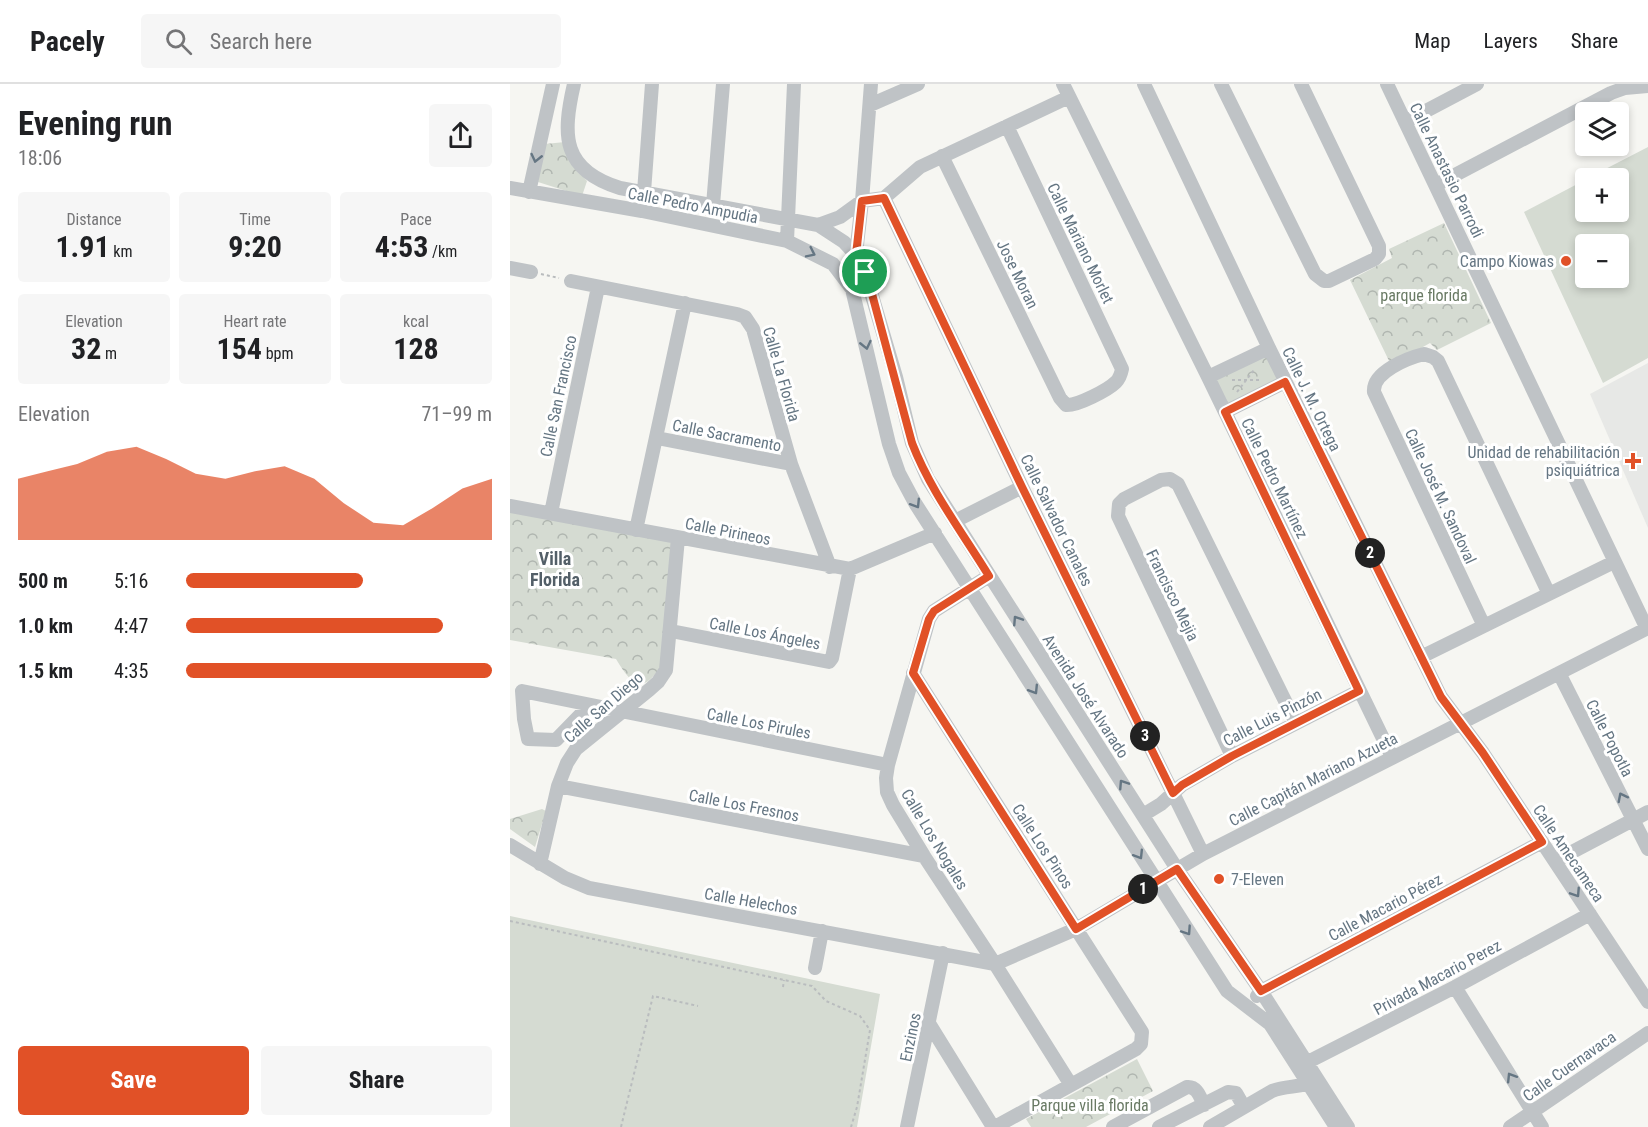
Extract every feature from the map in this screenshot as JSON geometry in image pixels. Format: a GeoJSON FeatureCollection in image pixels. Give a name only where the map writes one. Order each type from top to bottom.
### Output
{"type":"FeatureCollection","features":[{"type":"Feature","properties":{"kind":"street"},"geometry":{"type":"LineString","coordinates":[[529,192],[554,84]]}},
{"type":"Feature","properties":{"kind":"street"},"geometry":{"type":"LineString","coordinates":[[543,131],[567,134],[574,84]]}},
{"type":"Feature","properties":{"kind":"street"},"geometry":{"type":"LineString","coordinates":[[644,192],[652,84]]}},
{"type":"Feature","properties":{"kind":"street"},"geometry":{"type":"LineString","coordinates":[[713,205],[723,84]]}},
{"type":"Feature","properties":{"kind":"street"},"geometry":{"type":"LineString","coordinates":[[787,241],[794,84]]}},
{"type":"Feature","properties":{"kind":"street"},"geometry":{"type":"LineString","coordinates":[[852,289],[872,84]]}},
{"type":"Feature","properties":{"kind":"street"},"geometry":{"type":"LineString","coordinates":[[870,105],[918,84]]}},
{"type":"Feature","properties":{"kind":"street","name":"Calle Pedro Martínez"},"geometry":{"type":"LineString","coordinates":[[1064,84],[1392,757]]}},
{"type":"Feature","properties":{"kind":"street","name":"Calle J. M. Ortega"},"geometry":{"type":"LineString","coordinates":[[1144,84],[1285,382],[1441,697],[1460,724]]}},
{"type":"Feature","properties":{"kind":"street"},"geometry":{"type":"LineString","coordinates":[[1221,84],[1315,273],[1324,281],[1334,279],[1375,259],[1379,254],[1377,238],[1300,84]]}},
{"type":"Feature","properties":{"kind":"street","name":"Calle Anastasio Parrodi"},"geometry":{"type":"LineString","coordinates":[[1387,84],[1647,628]]}},
{"type":"Feature","properties":{"kind":"street"},"geometry":{"type":"LineString","coordinates":[[1406,122],[1477,84]]}},
{"type":"Feature","properties":{"kind":"street"},"geometry":{"type":"LineString","coordinates":[[1436,185],[1608,88],[1648,86]]}},
{"type":"Feature","properties":{"kind":"street"},"geometry":{"type":"LineString","coordinates":[[818,225],[840,217],[862,201],[884,198],[920,166],[1069,97]]}},
{"type":"Feature","properties":{"kind":"street","name":"Calle Mariano Morlet"},"geometry":{"type":"LineString","coordinates":[[1007,126],[1120,362],[1121,375],[1114,384],[1076,404],[1066,405]]}},
{"type":"Feature","properties":{"kind":"street","name":"Calle Pedro Ampudia"},"geometry":{"type":"LineString","coordinates":[[567,134],[573,155],[583,169],[594,178],[620,188],[818,225],[844,242],[856,255]]}},
{"type":"Feature","properties":{"kind":"street","name":"Jose Moran"},"geometry":{"type":"LineString","coordinates":[[942,156],[1060,398],[1066,405]]}},
{"type":"Feature","properties":{"kind":"street"},"geometry":{"type":"LineString","coordinates":[[587,202],[594,178]]}},
{"type":"Feature","properties":{"kind":"street","name":"Calle Pedro Ampudia"},"geometry":{"type":"LineString","coordinates":[[510,188],[700,222],[787,241],[833,264],[852,289]]}},
{"type":"Feature","properties":{"kind":"street","name":"Calle Salvador Canales"},"geometry":{"type":"LineString","coordinates":[[884,198],[1022,487],[1203,854]]}},
{"type":"Feature","properties":{"kind":"street","name":"Avenida José Alvarado"},"geometry":{"type":"LineString","coordinates":[[856,255],[865,272],[872,294],[912,443],[928,479],[1177,869],[1261,991],[1314,1082],[1336,1127]]}},
{"type":"Feature","properties":{"kind":"street"},"geometry":{"type":"LineString","coordinates":[[510,268],[531,272]]}},
{"type":"Feature","properties":{"kind":"street","name":"Calle La Florida"},"geometry":{"type":"LineString","coordinates":[[570,281],[738,314],[749,321],[753,328],[791,464],[830,567]]}},
{"type":"Feature","properties":{"kind":"street","name":"Calle San Francisco"},"geometry":{"type":"LineString","coordinates":[[551,513],[598,287]]}},
{"type":"Feature","properties":{"kind":"street","name":"Avenida José Alvarado"},"geometry":{"type":"LineString","coordinates":[[852,289],[892,454],[906,487],[1227,991],[1270,1024],[1303,1064]]}},
{"type":"Feature","properties":{"kind":"street"},"geometry":{"type":"LineString","coordinates":[[636,530],[685,303]]}},
{"type":"Feature","properties":{"kind":"street"},"geometry":{"type":"LineString","coordinates":[[1208,376],[1269,348]]}},
{"type":"Feature","properties":{"kind":"street","name":"Calle José M. Sandoval"},"geometry":{"type":"LineString","coordinates":[[1484,626],[1374,392],[1376,380],[1383,372],[1418,356],[1428,355],[1438,361],[1549,594]]}},
{"type":"Feature","properties":{"kind":"street"},"geometry":{"type":"LineString","coordinates":[[1225,412],[1285,382]]}},
{"type":"Feature","properties":{"kind":"street","name":"Calle Sacramento"},"geometry":{"type":"LineString","coordinates":[[657,438],[791,464]]}},
{"type":"Feature","properties":{"kind":"street","name":"Francisco Mejia"},"geometry":{"type":"LineString","coordinates":[[1232,756],[1118,516],[1119,504],[1124,499],[1161,480],[1174,480],[1296,723]]}},
{"type":"Feature","properties":{"kind":"street"},"geometry":{"type":"LineString","coordinates":[[955,521],[1022,487]]}},
{"type":"Feature","properties":{"kind":"street","name":"Calle Pirineos"},"geometry":{"type":"LineString","coordinates":[[510,506],[850,569],[935,533]]}},
{"type":"Feature","properties":{"kind":"street","name":"Calle San Diego"},"geometry":{"type":"LineString","coordinates":[[540,864],[558,786],[567,763],[576,749],[624,712],[658,682],[666,670],[678,538]]}},
{"type":"Feature","properties":{"kind":"street"},"geometry":{"type":"LineString","coordinates":[[1421,657],[1614,562]]}},
{"type":"Feature","properties":{"kind":"street","name":"Calle Los Ángeles"},"geometry":{"type":"LineString","coordinates":[[671,631],[829,662],[832,658],[850,569]]}},
{"type":"Feature","properties":{"kind":"street","name":"Calle Los Nogales"},"geometry":{"type":"LineString","coordinates":[[989,576],[934,611],[929,619],[888,765],[887,792],[924,856],[1071,1085]]}},
{"type":"Feature","properties":{"kind":"street","name":"Calle Capitán Mariano Azueta"},"geometry":{"type":"LineString","coordinates":[[995,964],[1076,929],[1203,854],[1647,628]]}},
{"type":"Feature","properties":{"kind":"street","name":"Calle Los Pinos"},"geometry":{"type":"LineString","coordinates":[[913,673],[1142,1032],[1141,1044],[1136,1049],[1071,1085]]}},
{"type":"Feature","properties":{"kind":"street","name":"Calle Popotla"},"geometry":{"type":"LineString","coordinates":[[1559,674],[1648,849]]}},
{"type":"Feature","properties":{"kind":"street","name":"Calle Los Pirules"},"geometry":{"type":"LineString","coordinates":[[590,705],[556,740],[528,739],[522,691],[888,765]]}},
{"type":"Feature","properties":{"kind":"street","name":"Calle Luis Pinzón"},"geometry":{"type":"LineString","coordinates":[[1143,815],[1161,804],[1182,785],[1232,756],[1359,691]]}},
{"type":"Feature","properties":{"kind":"street","name":"Calle Amecameca"},"geometry":{"type":"LineString","coordinates":[[1460,724],[1483,753],[1648,1002]]}},
{"type":"Feature","properties":{"kind":"street","name":"Calle Los Fresnos"},"geometry":{"type":"LineString","coordinates":[[558,786],[924,856]]}},
{"type":"Feature","properties":{"kind":"street"},"geometry":{"type":"LineString","coordinates":[[1555,861],[1648,812]]}},
{"type":"Feature","properties":{"kind":"street","name":"Calle Macario Pérez"},"geometry":{"type":"LineString","coordinates":[[1249,1007],[1261,991],[1542,842]]}},
{"type":"Feature","properties":{"kind":"street","name":"Calle Helechos"},"geometry":{"type":"LineString","coordinates":[[510,845],[565,878],[589,888],[995,964]]}},
{"type":"Feature","properties":{"kind":"street","name":"Privada Macario Perez"},"geometry":{"type":"LineString","coordinates":[[1303,1064],[1455,987],[1590,914]]}},
{"type":"Feature","properties":{"kind":"street"},"geometry":{"type":"LineString","coordinates":[[816,968],[822,931]]}},
{"type":"Feature","properties":{"kind":"street","name":"Enzinos"},"geometry":{"type":"LineString","coordinates":[[907,1127],[930,1025],[943,953]]}},
{"type":"Feature","properties":{"kind":"street"},"geometry":{"type":"LineString","coordinates":[[1455,987],[1542,1127]]}},
{"type":"Feature","properties":{"kind":"street"},"geometry":{"type":"LineString","coordinates":[[930,1025],[994,1127],[1071,1085]]}},
{"type":"Feature","properties":{"kind":"street","name":"Calle Cuernavaca"},"geometry":{"type":"LineString","coordinates":[[1510,1127],[1648,1033]]}},
{"type":"Feature","properties":{"kind":"street"},"geometry":{"type":"LineString","coordinates":[[1210,1127],[1280,1088],[1314,1082]]}},
{"type":"Feature","properties":{"kind":"street","name":"Avenida José Alvarado"},"geometry":{"type":"LineString","coordinates":[[1314,1082],[1348,1127]]}},
{"type":"Feature","properties":{"kind":"street"},"geometry":{"type":"LineString","coordinates":[[1113,1127],[1187,1087],[1196,1090],[1204,1105]]}},
{"type":"Feature","properties":{"kind":"street"},"geometry":{"type":"LineString","coordinates":[[1160,1127],[1232,1092],[1236,1093],[1244,1107]]}},
{"type":"Feature","properties":{"kind":"path"},"geometry":{"type":"LineString","coordinates":[[531,272],[570,281]]}},
{"type":"Feature","properties":{"kind":"path"},"geometry":{"type":"LineString","coordinates":[[1225,412],[1257,366]]}},
{"type":"Feature","properties":{"kind":"path"},"geometry":{"type":"LineString","coordinates":[[1208,376],[1245,381],[1279,380],[1285,382]]}},
{"type":"Feature","properties":{"kind":"path"},"geometry":{"type":"LineString","coordinates":[[510,921],[812,986],[826,1001],[860,1016],[870,1030],[857,1107],[851,1127]]}},
{"type":"Feature","properties":{"kind":"path"},"geometry":{"type":"LineString","coordinates":[[783,987],[784,980]]}},
{"type":"Feature","properties":{"kind":"path"},"geometry":{"type":"LineString","coordinates":[[621,1127],[653,996],[698,1006]]}},
{"type":"Feature","properties":{"kind":"shaded area","name":"Unidad de rehabilitación psiquiátrica"},"geometry":{"type":"Polygon","coordinates":[[[1648,363],[1648,528],[1590,394],[1648,363]]]}},
{"type":"Feature","properties":{"kind":"green space"},"geometry":{"type":"Polygon","coordinates":[[[565,142],[577,170],[587,181],[582,196],[538,182],[545,144],[565,142]]]}},
{"type":"Feature","properties":{"kind":"green space","name":"Campo Kiowas"},"geometry":{"type":"Polygon","coordinates":[[[1648,147],[1648,358],[1603,383],[1524,212],[1575,185],[1575,222],[1629,222],[1629,168],[1607,168],[1648,147]]]}},
{"type":"Feature","properties":{"kind":"green space","name":"parque florida"},"geometry":{"type":"Polygon","coordinates":[[[1444,223],[1491,323],[1437,350],[1430,343],[1391,365],[1350,280],[1392,258],[1389,249],[1444,223]]]}},
{"type":"Feature","properties":{"kind":"green space"},"geometry":{"type":"Polygon","coordinates":[[[1269,348],[1285,382],[1225,412],[1208,377],[1269,348]]]}},
{"type":"Feature","properties":{"kind":"green space"},"geometry":{"type":"Polygon","coordinates":[[[510,507],[670,540],[673,547],[661,666],[648,681],[642,684],[632,680],[616,659],[510,640],[510,507]]]}},
{"type":"Feature","properties":{"kind":"green space"},"geometry":{"type":"Polygon","coordinates":[[[542,809],[546,811],[535,847],[510,829],[510,819],[542,809]]]}},
{"type":"Feature","properties":{"kind":"green space"},"geometry":{"type":"Polygon","coordinates":[[[510,916],[880,994],[857,1127],[510,1127],[510,916]]]}},
{"type":"Feature","properties":{"kind":"green space","name":"Parque villa florida"},"geometry":{"type":"Polygon","coordinates":[[[1137,1059],[1153,1091],[1086,1127],[1031,1127],[1026,1119],[1137,1059]]]}},
{"type":"Feature","properties":{"kind":"place","name":"Campo Kiowas"},"geometry":{"type":"Point","coordinates":[1566,261]}},
{"type":"Feature","properties":{"kind":"place","name":"Unidad de rehabilitación psiquiátrica"},"geometry":{"type":"Point","coordinates":[1633,461]}},
{"type":"Feature","properties":{"kind":"place","name":"7-Eleven"},"geometry":{"type":"Point","coordinates":[1219,879]}},
{"type":"Feature","properties":{"kind":"district","name":"Villa Florida"},"geometry":{"type":"Point","coordinates":[555,569]}},
{"type":"Feature","properties":{"kind":"route"},"geometry":{"type":"LineString","coordinates":[[884,198],[1022,487],[1173,793],[1182,785],[1232,756],[1359,691],[1225,412],[1285,382],[1441,697],[1483,753],[1542,842],[1261,991],[1177,869],[1076,929],[913,673],[929,619],[934,611],[989,576],[919,461],[865,272],[856,255],[862,201],[884,198]]}}]}
